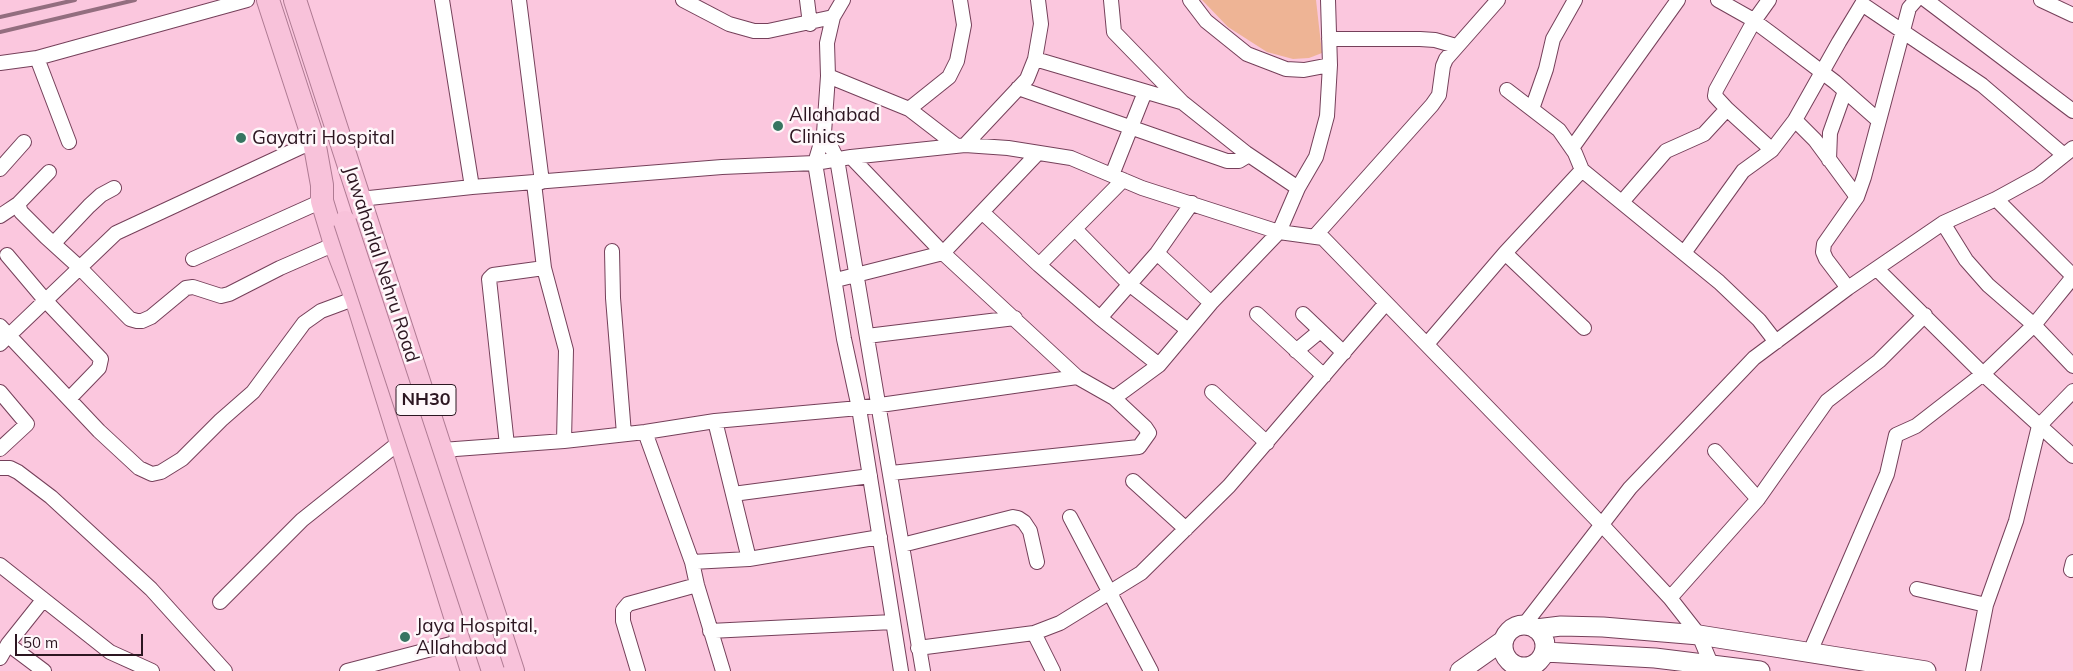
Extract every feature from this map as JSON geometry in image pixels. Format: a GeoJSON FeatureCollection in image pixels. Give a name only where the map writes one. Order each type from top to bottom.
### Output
{"type":"FeatureCollection","features":[{"type":"Feature","properties":{"kind":"highway","name":"Jawaharlal Nehru Road"},"geometry":{"type":"LineString","coordinates":[[268,0],[314,141],[322,193],[335,244],[356,298],[472,671]]}},
{"type":"Feature","properties":{"kind":"highway","name":"Jawaharlal Nehru Road"},"geometry":{"type":"LineString","coordinates":[[295,0],[513,671]]}},
{"type":"Feature","properties":{"kind":"highway"},"geometry":{"type":"LineString","coordinates":[[322,193],[336,199],[345,222],[493,671]]}},
{"type":"Feature","properties":{"kind":"main road"},"geometry":{"type":"LineString","coordinates":[[1460,671],[1504,640],[1511,630],[1561,626],[1603,627],[1699,635],[1926,671]]}},
{"type":"Feature","properties":{"kind":"main road"},"geometry":{"type":"LineString","coordinates":[[1504,640],[1507,667],[1532,666],[1542,658],[1544,639],[1530,627]]}},
{"type":"Feature","properties":{"kind":"main road"},"geometry":{"type":"LineString","coordinates":[[1544,652],[1611,654],[1760,671]]}},
{"type":"Feature","properties":{"kind":"street"},"geometry":{"type":"LineString","coordinates":[[0,63],[37,58],[247,0]]}},
{"type":"Feature","properties":{"kind":"street"},"geometry":{"type":"LineString","coordinates":[[442,0],[472,187]]}},
{"type":"Feature","properties":{"kind":"street"},"geometry":{"type":"LineString","coordinates":[[519,0],[538,182],[544,268],[566,350],[564,441]]}},
{"type":"Feature","properties":{"kind":"street"},"geometry":{"type":"LineString","coordinates":[[683,0],[729,24],[754,31],[768,31],[810,24],[833,17]]}},
{"type":"Feature","properties":{"kind":"street"},"geometry":{"type":"LineString","coordinates":[[808,0],[810,24]]}},
{"type":"Feature","properties":{"kind":"street"},"geometry":{"type":"LineString","coordinates":[[843,0],[833,17],[827,43],[828,76],[824,133],[815,163],[836,280],[844,339],[859,408],[901,671]]}},
{"type":"Feature","properties":{"kind":"street"},"geometry":{"type":"LineString","coordinates":[[909,109],[949,77],[957,61],[964,25],[960,0]]}},
{"type":"Feature","properties":{"kind":"street"},"geometry":{"type":"LineString","coordinates":[[961,146],[1027,79],[1035,59],[1041,24],[1038,0]]}},
{"type":"Feature","properties":{"kind":"street"},"geometry":{"type":"LineString","coordinates":[[1111,0],[1114,32],[1182,102],[1249,155],[1298,188]]}},
{"type":"Feature","properties":{"kind":"street"},"geometry":{"type":"LineString","coordinates":[[1190,0],[1206,21],[1247,54],[1286,69],[1304,70],[1330,65]]}},
{"type":"Feature","properties":{"kind":"street"},"geometry":{"type":"LineString","coordinates":[[1114,398],[1159,365],[1211,303],[1279,232],[1298,188],[1316,157],[1327,116],[1330,65],[1328,0]]}},
{"type":"Feature","properties":{"kind":"street"},"geometry":{"type":"LineString","coordinates":[[1315,236],[1432,105],[1439,95],[1443,66],[1456,46],[1498,0]]}},
{"type":"Feature","properties":{"kind":"street"},"geometry":{"type":"LineString","coordinates":[[1532,109],[1546,69],[1553,39],[1575,0]]}},
{"type":"Feature","properties":{"kind":"street"},"geometry":{"type":"LineString","coordinates":[[1572,148],[1678,0]]}},
{"type":"Feature","properties":{"kind":"street"},"geometry":{"type":"LineString","coordinates":[[1718,0],[1754,21],[1822,72],[1878,120]]}},
{"type":"Feature","properties":{"kind":"street"},"geometry":{"type":"LineString","coordinates":[[1768,0],[1754,21],[1716,90],[1715,96],[1772,150]]}},
{"type":"Feature","properties":{"kind":"street"},"geometry":{"type":"LineString","coordinates":[[1848,288],[1826,259],[1823,252],[1828,238],[1857,197],[1875,139],[1878,120],[1909,8],[1916,0]]}},
{"type":"Feature","properties":{"kind":"street"},"geometry":{"type":"LineString","coordinates":[[1926,0],[2073,111]]}},
{"type":"Feature","properties":{"kind":"street"},"geometry":{"type":"LineString","coordinates":[[2041,0],[2073,16]]}},
{"type":"Feature","properties":{"kind":"street"},"geometry":{"type":"LineString","coordinates":[[1530,627],[1630,488],[1754,358],[1848,288],[1943,223],[1996,199],[2038,176],[2068,151],[1982,85],[1902,32],[1861,1],[1795,120],[1772,150],[1743,171],[1684,253]]}},
{"type":"Feature","properties":{"kind":"street"},"geometry":{"type":"LineString","coordinates":[[1329,39],[1420,39],[1435,40],[1456,46]]}},
{"type":"Feature","properties":{"kind":"street"},"geometry":{"type":"LineString","coordinates":[[37,58],[69,142]]}},
{"type":"Feature","properties":{"kind":"street"},"geometry":{"type":"LineString","coordinates":[[1035,59],[1182,102]]}},
{"type":"Feature","properties":{"kind":"street"},"geometry":{"type":"LineString","coordinates":[[828,76],[909,109],[961,146]]}},
{"type":"Feature","properties":{"kind":"street"},"geometry":{"type":"LineString","coordinates":[[1018,88],[1227,161],[1239,161],[1249,155]]}},
{"type":"Feature","properties":{"kind":"street"},"geometry":{"type":"LineString","coordinates":[[1507,90],[1559,130],[1572,148],[1582,170],[1719,282],[1759,320],[1776,342]]}},
{"type":"Feature","properties":{"kind":"street"},"geometry":{"type":"LineString","coordinates":[[1829,160],[1830,133],[1845,91]]}},
{"type":"Feature","properties":{"kind":"street"},"geometry":{"type":"LineString","coordinates":[[1039,266],[1118,178],[1131,127],[1145,92]]}},
{"type":"Feature","properties":{"kind":"street"},"geometry":{"type":"LineString","coordinates":[[1622,202],[1666,151],[1704,134],[1727,109]]}},
{"type":"Feature","properties":{"kind":"street"},"geometry":{"type":"LineString","coordinates":[[1795,120],[1857,197]]}},
{"type":"Feature","properties":{"kind":"street"},"geometry":{"type":"LineString","coordinates":[[824,133],[844,158],[1077,377],[1114,398],[1149,433],[1139,447],[891,473]]}},
{"type":"Feature","properties":{"kind":"street"},"geometry":{"type":"LineString","coordinates":[[314,141],[116,233],[45,300],[3,335],[138,468],[152,474],[161,472],[182,459],[220,420],[253,392],[304,322],[321,311],[356,298]]}},
{"type":"Feature","properties":{"kind":"street"},"geometry":{"type":"LineString","coordinates":[[0,169],[24,142]]}},
{"type":"Feature","properties":{"kind":"street"},"geometry":{"type":"LineString","coordinates":[[360,199],[472,187],[722,168],[815,163],[844,158],[961,146],[1008,148],[1071,158],[1142,188],[1279,232],[1323,238],[1603,526],[1670,598],[1699,635],[1711,664]]}},
{"type":"Feature","properties":{"kind":"street"},"geometry":{"type":"LineString","coordinates":[[836,280],[943,253],[1038,153]]}},
{"type":"Feature","properties":{"kind":"street"},"geometry":{"type":"LineString","coordinates":[[844,158],[857,275],[923,671]]}},
{"type":"Feature","properties":{"kind":"street"},"geometry":{"type":"LineString","coordinates":[[1427,344],[1506,253],[1582,170]]}},
{"type":"Feature","properties":{"kind":"street"},"geometry":{"type":"LineString","coordinates":[[0,216],[18,204],[48,172]]}},
{"type":"Feature","properties":{"kind":"street"},"geometry":{"type":"LineString","coordinates":[[54,243],[89,206],[101,195],[114,188]]}},
{"type":"Feature","properties":{"kind":"street"},"geometry":{"type":"LineString","coordinates":[[193,259],[322,193]]}},
{"type":"Feature","properties":{"kind":"street"},"geometry":{"type":"LineString","coordinates":[[1810,652],[1887,474],[1896,435],[1916,426],[1982,374],[2034,325],[2073,276],[1996,199]]}},
{"type":"Feature","properties":{"kind":"street"},"geometry":{"type":"LineString","coordinates":[[1100,318],[1157,254],[1192,203]]}},
{"type":"Feature","properties":{"kind":"street"},"geometry":{"type":"LineString","coordinates":[[18,204],[21,212],[130,319],[142,321],[151,317],[186,288],[193,288],[221,296],[229,294],[280,268],[335,244]]}},
{"type":"Feature","properties":{"kind":"street"},"geometry":{"type":"LineString","coordinates":[[982,212],[1039,266],[1159,365]]}},
{"type":"Feature","properties":{"kind":"street"},"geometry":{"type":"LineString","coordinates":[[1943,223],[1966,260],[1988,285],[2034,325],[2073,366]]}},
{"type":"Feature","properties":{"kind":"street"},"geometry":{"type":"LineString","coordinates":[[1075,228],[1129,284],[1188,330]]}},
{"type":"Feature","properties":{"kind":"street"},"geometry":{"type":"LineString","coordinates":[[612,251],[612,298],[624,434]]}},
{"type":"Feature","properties":{"kind":"street"},"geometry":{"type":"LineString","coordinates":[[1506,253],[1584,328]]}},
{"type":"Feature","properties":{"kind":"street"},"geometry":{"type":"LineString","coordinates":[[1157,254],[1211,303]]}},
{"type":"Feature","properties":{"kind":"street"},"geometry":{"type":"LineString","coordinates":[[7,255],[45,300],[101,359],[98,368],[69,399]]}},
{"type":"Feature","properties":{"kind":"street"},"geometry":{"type":"LineString","coordinates":[[507,445],[489,278],[493,275],[544,268]]}},
{"type":"Feature","properties":{"kind":"street"},"geometry":{"type":"LineString","coordinates":[[1877,269],[1982,374],[2073,456]]}},
{"type":"Feature","properties":{"kind":"street"},"geometry":{"type":"LineString","coordinates":[[918,648],[1034,633],[1060,623],[1141,573],[1229,486],[1386,303]]}},
{"type":"Feature","properties":{"kind":"street"},"geometry":{"type":"LineString","coordinates":[[1257,314],[1324,376]]}},
{"type":"Feature","properties":{"kind":"street"},"geometry":{"type":"LineString","coordinates":[[1303,314],[1344,353]]}},
{"type":"Feature","properties":{"kind":"street"},"geometry":{"type":"LineString","coordinates":[[1670,598],[1758,499],[1828,401],[1879,361],[1925,315]]}},
{"type":"Feature","properties":{"kind":"street"},"geometry":{"type":"LineString","coordinates":[[867,336],[1015,318]]}},
{"type":"Feature","properties":{"kind":"street"},"geometry":{"type":"LineString","coordinates":[[1296,350],[1320,330]]}},
{"type":"Feature","properties":{"kind":"street"},"geometry":{"type":"LineString","coordinates":[[442,450],[564,441],[645,432],[716,421],[859,408],[1077,377]]}},
{"type":"Feature","properties":{"kind":"street"},"geometry":{"type":"LineString","coordinates":[[1973,671],[1986,605],[2016,521],[2039,426],[2073,391]]}},
{"type":"Feature","properties":{"kind":"street"},"geometry":{"type":"LineString","coordinates":[[0,392],[27,424],[0,449]]}},
{"type":"Feature","properties":{"kind":"street"},"geometry":{"type":"LineString","coordinates":[[1212,392],[1267,443]]}},
{"type":"Feature","properties":{"kind":"street"},"geometry":{"type":"LineString","coordinates":[[716,421],[749,559]]}},
{"type":"Feature","properties":{"kind":"street"},"geometry":{"type":"LineString","coordinates":[[645,432],[692,562],[697,586],[723,671]]}},
{"type":"Feature","properties":{"kind":"street"},"geometry":{"type":"LineString","coordinates":[[220,602],[302,520],[401,441]]}},
{"type":"Feature","properties":{"kind":"street"},"geometry":{"type":"LineString","coordinates":[[1715,451],[1758,499]]}},
{"type":"Feature","properties":{"kind":"street"},"geometry":{"type":"LineString","coordinates":[[0,468],[10,468],[18,472],[51,497],[151,589],[225,671]]}},
{"type":"Feature","properties":{"kind":"street"},"geometry":{"type":"LineString","coordinates":[[733,494],[870,476]]}},
{"type":"Feature","properties":{"kind":"street"},"geometry":{"type":"LineString","coordinates":[[1133,481],[1186,529]]}},
{"type":"Feature","properties":{"kind":"street"},"geometry":{"type":"LineString","coordinates":[[1070,516],[1151,671]]}},
{"type":"Feature","properties":{"kind":"street"},"geometry":{"type":"LineString","coordinates":[[902,545],[1013,517],[1024,522],[1030,531],[1037,562]]}},
{"type":"Feature","properties":{"kind":"street"},"geometry":{"type":"LineString","coordinates":[[692,562],[749,559],[880,537]]}},
{"type":"Feature","properties":{"kind":"street"},"geometry":{"type":"LineString","coordinates":[[0,565],[127,666],[152,671]]}},
{"type":"Feature","properties":{"kind":"street"},"geometry":{"type":"LineString","coordinates":[[638,671],[623,621],[623,610],[628,604],[697,586]]}},
{"type":"Feature","properties":{"kind":"street"},"geometry":{"type":"LineString","coordinates":[[1917,589],[1986,605]]}},
{"type":"Feature","properties":{"kind":"street"},"geometry":{"type":"LineString","coordinates":[[0,658],[8,644],[43,600]]}},
{"type":"Feature","properties":{"kind":"street"},"geometry":{"type":"LineString","coordinates":[[710,631],[893,622]]}},
{"type":"Feature","properties":{"kind":"street"},"geometry":{"type":"LineString","coordinates":[[347,671],[461,640],[501,632]]}},
{"type":"Feature","properties":{"kind":"street"},"geometry":{"type":"LineString","coordinates":[[1034,633],[1053,671]]}},
{"type":"Feature","properties":{"kind":"street"},"geometry":{"type":"LineString","coordinates":[[8,644],[44,671]]}},
{"type":"Feature","properties":{"kind":"shaded area"},"geometry":{"type":"Polygon","coordinates":[[[1202,0],[1316,0],[1322,53],[1309,58],[1293,59],[1267,52],[1228,27],[1202,0]]]}},
{"type":"Feature","properties":{"kind":"railway"},"geometry":{"type":"LineString","coordinates":[[0,17],[75,0]]}},
{"type":"Feature","properties":{"kind":"railway"},"geometry":{"type":"LineString","coordinates":[[0,32],[135,0]]}},
{"type":"Feature","properties":{"kind":"place","name":"Allahabad Clinics"},"geometry":{"type":"Point","coordinates":[778,126]}},
{"type":"Feature","properties":{"kind":"place","name":"Gayatri Hospital"},"geometry":{"type":"Point","coordinates":[241,138]}},
{"type":"Feature","properties":{"kind":"place","name":"Jaya Hospital, Allahabad"},"geometry":{"type":"Point","coordinates":[405,637]}}]}
